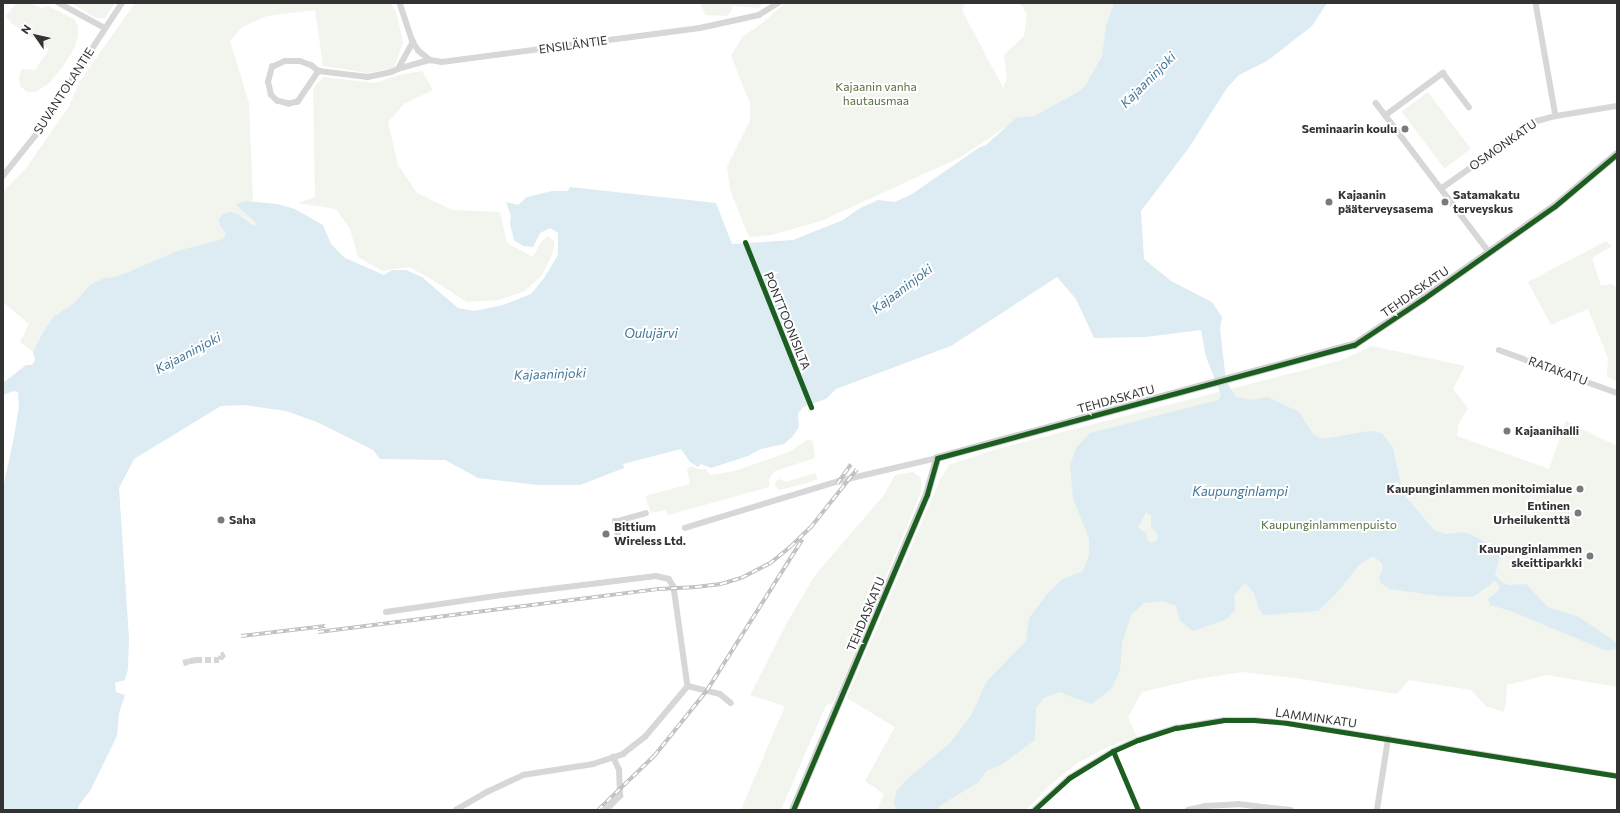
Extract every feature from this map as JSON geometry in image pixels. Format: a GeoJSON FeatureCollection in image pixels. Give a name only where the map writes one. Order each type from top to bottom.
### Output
{"type":"FeatureCollection","features":[{"type":"Feature","properties":{"kind":"street"},"geometry":{"type":"LineString","coordinates":[[59,3],[105,28]]}},
{"type":"Feature","properties":{"kind":"street","name":"SUVANTOLANTIE"},"geometry":{"type":"LineString","coordinates":[[3,176],[35,136],[122,3]]}},
{"type":"Feature","properties":{"kind":"street"},"geometry":{"type":"LineString","coordinates":[[400,3],[413,42],[419,51],[430,60]]}},
{"type":"Feature","properties":{"kind":"street","name":"ENSILÄNTIE"},"geometry":{"type":"LineString","coordinates":[[430,60],[448,62],[700,28],[760,15],[778,3]]}},
{"type":"Feature","properties":{"kind":"street"},"geometry":{"type":"LineString","coordinates":[[1536,3],[1556,116]]}},
{"type":"Feature","properties":{"kind":"street"},"geometry":{"type":"LineString","coordinates":[[398,69],[413,42]]}},
{"type":"Feature","properties":{"kind":"street"},"geometry":{"type":"LineString","coordinates":[[319,71],[298,102],[289,104],[277,101],[271,95],[268,82],[272,67],[285,60],[300,61],[311,65],[319,71],[368,77],[391,72],[430,60]]}},
{"type":"Feature","properties":{"kind":"street"},"geometry":{"type":"LineString","coordinates":[[1386,115],[1443,73],[1469,107]]}},
{"type":"Feature","properties":{"kind":"street"},"geometry":{"type":"LineString","coordinates":[[1376,103],[1442,188],[1489,252]]}},
{"type":"Feature","properties":{"kind":"street","name":"OSMONKATU"},"geometry":{"type":"LineString","coordinates":[[1442,188],[1537,122],[1556,116],[1617,106]]}},
{"type":"Feature","properties":{"kind":"street","name":"TEHDASKATU"},"geometry":{"type":"LineString","coordinates":[[793,810],[927,494],[937,458],[1354,345],[1555,206],[1616,156]]}},
{"type":"Feature","properties":{"kind":"street","name":"RATAKATU"},"geometry":{"type":"LineString","coordinates":[[1499,350],[1617,393]]}},
{"type":"Feature","properties":{"kind":"street"},"geometry":{"type":"LineString","coordinates":[[685,528],[843,480],[937,458]]}},
{"type":"Feature","properties":{"kind":"street"},"geometry":{"type":"LineString","coordinates":[[620,545],[615,522],[646,513]]}},
{"type":"Feature","properties":{"kind":"street"},"geometry":{"type":"LineString","coordinates":[[386,612],[503,595],[649,577],[669,579],[674,587],[688,686],[645,737],[623,754],[581,766],[523,775],[487,792],[456,810]]}},
{"type":"Feature","properties":{"kind":"street"},"geometry":{"type":"LineString","coordinates":[[688,686],[720,694],[731,703]]}},
{"type":"Feature","properties":{"kind":"street","name":"LAMMINKATU"},"geometry":{"type":"LineString","coordinates":[[1034,810],[1057,788],[1096,760],[1138,740],[1176,728],[1224,720],[1254,720],[1287,723],[1617,776]]}},
{"type":"Feature","properties":{"kind":"street"},"geometry":{"type":"LineString","coordinates":[[1377,810],[1388,739]]}},
{"type":"Feature","properties":{"kind":"street"},"geometry":{"type":"LineString","coordinates":[[606,810],[620,796],[619,770],[613,757]]}},
{"type":"Feature","properties":{"kind":"street"},"geometry":{"type":"LineString","coordinates":[[1188,810],[1205,806],[1238,804],[1291,810]]}},
{"type":"Feature","properties":{"kind":"green space"},"geometry":{"type":"Polygon","coordinates":[[[16,3],[29,3],[42,8],[48,6],[74,19],[78,26],[78,36],[74,49],[62,68],[48,84],[36,92],[27,92],[20,86],[19,76],[22,69],[35,70],[49,49],[12,24],[6,16],[16,3]]]}},
{"type":"Feature","properties":{"kind":"green space"},"geometry":{"type":"Polygon","coordinates":[[[71,3],[115,3],[105,18],[96,18],[71,3]]]}},
{"type":"Feature","properties":{"kind":"green space"},"geometry":{"type":"Polygon","coordinates":[[[135,3],[390,3],[396,12],[403,42],[394,68],[367,73],[323,66],[315,10],[267,16],[242,27],[230,41],[249,103],[253,201],[235,204],[257,223],[254,225],[239,215],[220,226],[226,233],[223,239],[180,250],[116,277],[104,278],[90,285],[73,304],[53,317],[33,352],[20,342],[29,324],[3,302],[3,192],[26,168],[68,108],[80,81],[135,3]]]}},
{"type":"Feature","properties":{"kind":"green space"},"geometry":{"type":"Polygon","coordinates":[[[700,3],[764,3],[758,8],[733,6],[731,12],[726,16],[706,15],[700,3]]]}},
{"type":"Feature","properties":{"kind":"green space","name":"Kajaanin vanha hautausmaa"},"geometry":{"type":"Polygon","coordinates":[[[784,3],[966,3],[962,10],[1003,88],[1007,78],[1004,55],[1024,36],[1027,15],[1023,7],[1017,3],[1114,3],[1106,25],[1102,56],[1085,86],[1076,93],[1034,116],[1019,118],[959,158],[821,221],[771,235],[749,237],[730,190],[727,167],[750,121],[750,103],[731,56],[742,37],[764,22],[784,3]]]}},
{"type":"Feature","properties":{"kind":"green space"},"geometry":{"type":"Polygon","coordinates":[[[422,71],[433,90],[404,104],[388,122],[398,165],[417,193],[452,210],[500,212],[507,243],[533,257],[541,242],[548,236],[555,242],[552,255],[542,275],[525,291],[499,300],[467,302],[409,267],[382,271],[358,257],[350,229],[336,209],[298,203],[315,197],[313,89],[323,77],[375,83],[399,75],[422,71]]]}},
{"type":"Feature","properties":{"kind":"green space"},"geometry":{"type":"Polygon","coordinates":[[[1428,92],[1471,149],[1444,169],[1402,112],[1428,92]]]}},
{"type":"Feature","properties":{"kind":"green space"},"geometry":{"type":"Polygon","coordinates":[[[1606,241],[1612,246],[1592,258],[1601,286],[1612,284],[1617,288],[1617,381],[1607,377],[1608,358],[1588,309],[1551,325],[1528,282],[1606,241]]]}},
{"type":"Feature","properties":{"kind":"green space","name":"Kaupunginlammenpuisto"},"geometry":{"type":"Polygon","coordinates":[[[1372,346],[1465,366],[1453,389],[1468,408],[1458,425],[1457,436],[1549,469],[1566,421],[1617,446],[1617,687],[1547,675],[1507,685],[1506,704],[1503,712],[1486,706],[1471,690],[1409,680],[1397,694],[1294,678],[1242,672],[1193,680],[1142,692],[1128,717],[1137,737],[1110,746],[1076,764],[1049,786],[1026,810],[877,810],[884,794],[865,781],[895,727],[847,698],[940,480],[949,465],[997,449],[1344,359],[1372,346]]]}},
{"type":"Feature","properties":{"kind":"green space"},"geometry":{"type":"Polygon","coordinates":[[[809,439],[813,442],[815,458],[775,471],[769,479],[769,487],[668,515],[666,510],[651,513],[645,496],[690,484],[687,469],[691,466],[698,469],[706,469],[710,475],[735,471],[789,452],[809,439]]]}},
{"type":"Feature","properties":{"kind":"green space"},"geometry":{"type":"Polygon","coordinates":[[[913,472],[921,478],[921,492],[838,692],[832,704],[826,705],[781,810],[741,810],[785,706],[750,695],[789,619],[816,574],[884,495],[895,475],[913,472]]]}},
{"type":"Feature","properties":{"kind":"green space"},"geometry":{"type":"Polygon","coordinates":[[[815,473],[818,479],[804,484],[779,490],[775,486],[776,481],[780,479],[786,482],[815,473]]]}},
{"type":"Feature","properties":{"kind":"water","name":"Oulujärvi"},"geometry":{"type":"Polygon","coordinates":[[[1114,3],[1327,3],[1312,26],[1267,61],[1239,75],[1227,88],[1188,149],[1141,211],[1144,259],[1171,281],[1212,302],[1222,317],[1220,329],[1226,381],[1236,397],[1251,400],[1268,397],[1299,412],[1313,434],[1322,439],[1370,431],[1382,433],[1393,448],[1402,489],[1406,497],[1434,530],[1446,534],[1462,532],[1470,534],[1485,542],[1490,547],[1496,549],[1500,557],[1495,575],[1503,583],[1508,585],[1526,584],[1548,607],[1579,617],[1617,643],[1617,648],[1607,651],[1511,611],[1490,605],[1488,599],[1499,590],[1500,586],[1495,581],[1473,597],[1440,596],[1389,589],[1380,582],[1379,577],[1383,569],[1382,563],[1373,556],[1360,564],[1335,595],[1318,611],[1263,615],[1259,609],[1254,593],[1245,583],[1234,595],[1235,610],[1227,619],[1193,631],[1180,621],[1176,606],[1163,601],[1144,603],[1131,615],[1122,643],[1120,670],[1112,688],[1092,704],[1059,692],[1044,698],[1036,708],[1035,740],[1001,765],[986,771],[979,782],[941,805],[937,810],[897,810],[894,804],[896,792],[907,779],[949,744],[970,717],[987,681],[1026,641],[1029,618],[1048,593],[1061,580],[1083,571],[1089,556],[1089,539],[1073,498],[1070,465],[1076,448],[1090,433],[1218,400],[1221,395],[1206,357],[1201,330],[1146,337],[1094,338],[1076,299],[1057,277],[951,346],[836,389],[826,399],[803,407],[798,414],[799,427],[793,436],[784,444],[761,449],[748,456],[711,468],[701,464],[698,467],[690,462],[681,449],[623,464],[624,468],[580,485],[537,485],[478,478],[445,460],[380,459],[373,450],[317,422],[286,411],[244,405],[221,406],[134,459],[119,488],[129,638],[128,669],[125,680],[115,683],[116,692],[125,695],[119,713],[117,736],[90,791],[79,805],[78,810],[3,810],[3,488],[19,406],[18,392],[13,391],[3,395],[3,383],[26,365],[32,365],[35,360],[33,352],[53,317],[73,304],[90,285],[104,278],[116,277],[180,250],[223,239],[226,233],[220,226],[219,219],[223,214],[231,212],[239,215],[253,225],[257,224],[235,204],[246,201],[277,204],[295,209],[323,225],[331,244],[345,258],[384,275],[392,270],[406,270],[422,277],[458,308],[474,311],[503,305],[531,294],[544,278],[558,255],[558,233],[550,228],[540,233],[533,247],[523,246],[514,240],[510,224],[511,216],[506,202],[518,205],[527,197],[552,191],[568,191],[570,187],[716,203],[732,244],[793,240],[843,220],[860,208],[878,200],[895,202],[912,194],[980,147],[986,145],[1016,118],[1034,116],[1076,93],[1085,86],[1102,56],[1106,25],[1114,3]],[[1146,513],[1138,527],[1146,533],[1148,541],[1151,543],[1155,542],[1158,537],[1151,526],[1151,515],[1146,513]]]}},
{"type":"Feature","properties":{"kind":"tunnel"},"geometry":{"type":"LineString","coordinates":[[197,660],[220,660],[221,656],[225,654]]}},
{"type":"Feature","properties":{"kind":"tunnel"},"geometry":{"type":"LineString","coordinates":[[183,663],[191,661]]}},
{"type":"Feature","properties":{"kind":"railway"},"geometry":{"type":"LineString","coordinates":[[837,484],[851,464]]}},
{"type":"Feature","properties":{"kind":"railway"},"geometry":{"type":"LineString","coordinates":[[318,632],[659,589],[721,584],[741,578],[769,564],[790,547],[810,528],[857,469]]}},
{"type":"Feature","properties":{"kind":"railway"},"geometry":{"type":"LineString","coordinates":[[598,810],[654,756],[707,690],[802,540]]}},
{"type":"Feature","properties":{"kind":"railway"},"geometry":{"type":"LineString","coordinates":[[241,636],[325,626]]}},
{"type":"Feature","properties":{"kind":"cycle path"},"geometry":{"type":"LineString","coordinates":[[793,810],[927,494],[937,458],[1354,345],[1423,299],[1555,206],[1617,154]]}},
{"type":"Feature","properties":{"kind":"cycle path","name":"PONTTOONISILTA"},"geometry":{"type":"LineString","coordinates":[[745,242],[811,407]]}},
{"type":"Feature","properties":{"kind":"cycle path"},"geometry":{"type":"LineString","coordinates":[[1034,810],[1069,778],[1113,751],[1138,740],[1176,728],[1224,720],[1254,720],[1287,723],[1617,776]]}},
{"type":"Feature","properties":{"kind":"cycle path"},"geometry":{"type":"LineString","coordinates":[[1113,751],[1138,810]]}},
{"type":"Feature","properties":{"kind":"place","name":"Seminaarin koulu"},"geometry":{"type":"Point","coordinates":[1405,129]}},
{"type":"Feature","properties":{"kind":"place","name":"Kajaanin pääterveysasema"},"geometry":{"type":"Point","coordinates":[1329,202]}},
{"type":"Feature","properties":{"kind":"place","name":"Satamakatu terveyskus"},"geometry":{"type":"Point","coordinates":[1445,202]}},
{"type":"Feature","properties":{"kind":"place","name":"Kajaanihalli"},"geometry":{"type":"Point","coordinates":[1507,431]}},
{"type":"Feature","properties":{"kind":"place","name":"Kaupunginlammen monitoimialue"},"geometry":{"type":"Point","coordinates":[1580,489]}},
{"type":"Feature","properties":{"kind":"place","name":"Entinen Urheilukenttä"},"geometry":{"type":"Point","coordinates":[1578,513]}},
{"type":"Feature","properties":{"kind":"place","name":"Saha"},"geometry":{"type":"Point","coordinates":[221,520]}},
{"type":"Feature","properties":{"kind":"place","name":"Bittium Wireless Ltd."},"geometry":{"type":"Point","coordinates":[606,534]}},
{"type":"Feature","properties":{"kind":"place","name":"Kaupunginlammen skeittiparkki"},"geometry":{"type":"Point","coordinates":[1590,556]}},
{"type":"Feature","properties":{"kind":"water label","name":"Kajaaninjoki"},"geometry":{"type":"Point","coordinates":[1148,80]}},
{"type":"Feature","properties":{"kind":"water label","name":"Kajaaninjoki"},"geometry":{"type":"Point","coordinates":[902,289]}},
{"type":"Feature","properties":{"kind":"water label","name":"Kajaaninjoki"},"geometry":{"type":"Point","coordinates":[188,353]}},
{"type":"Feature","properties":{"kind":"water label","name":"Kajaaninjoki"},"geometry":{"type":"Point","coordinates":[550,374]}},
{"type":"Feature","properties":{"kind":"water label","name":"Kaupunginlampi"},"geometry":{"type":"Point","coordinates":[1240,491]}}]}
